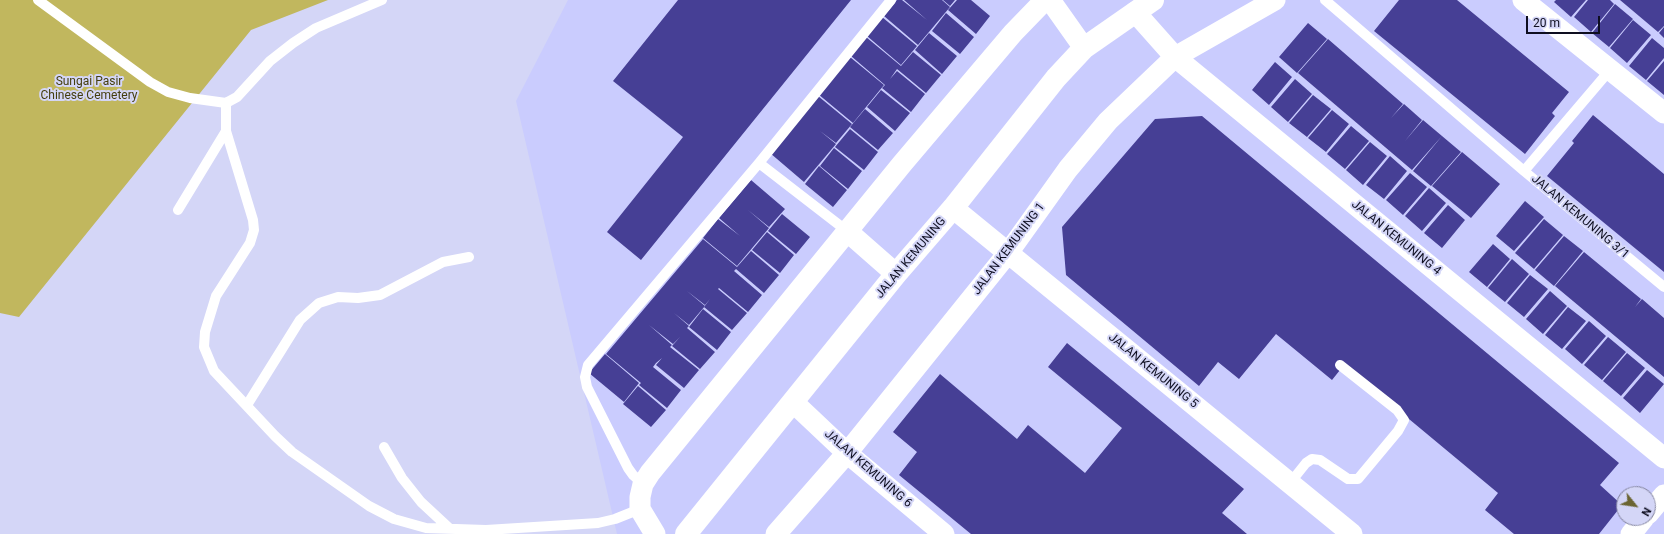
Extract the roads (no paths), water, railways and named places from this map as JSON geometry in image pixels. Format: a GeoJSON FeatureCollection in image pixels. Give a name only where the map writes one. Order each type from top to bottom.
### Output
{"type":"FeatureCollection","features":[{"type":"Feature","properties":{"kind":"street"},"geometry":{"type":"LineString","coordinates":[[655,534],[640,509],[640,497],[643,484],[650,473],[847,231],[1013,33],[1045,0]]}},
{"type":"Feature","properties":{"kind":"street"},"geometry":{"type":"LineString","coordinates":[[1050,0],[1084,48]]}},
{"type":"Feature","properties":{"kind":"street","name":"JALAN KEMUNING"},"geometry":{"type":"LineString","coordinates":[[686,534],[896,274],[953,208],[1056,78],[1084,48],[1153,0]]}},
{"type":"Feature","properties":{"kind":"street","name":"JALAN KEMUNING 1"},"geometry":{"type":"LineString","coordinates":[[776,534],[847,453],[1008,253],[1068,169],[1108,122],[1175,57],[1275,0]]}},
{"type":"Feature","properties":{"kind":"street"},"geometry":{"type":"LineString","coordinates":[[1523,0],[1664,114]]}},
{"type":"Feature","properties":{"kind":"street","name":"JALAN KEMUNING 4"},"geometry":{"type":"LineString","coordinates":[[1135,12],[1175,57],[1664,458]]}},
{"type":"Feature","properties":{"kind":"street","name":"JALAN KEMUNING 5"},"geometry":{"type":"LineString","coordinates":[[953,208],[1352,534]]}},
{"type":"Feature","properties":{"kind":"street"},"geometry":{"type":"LineString","coordinates":[[847,231],[896,274]]}},
{"type":"Feature","properties":{"kind":"street","name":"JALAN KEMUNING 6"},"geometry":{"type":"LineString","coordinates":[[793,402],[847,453],[944,534]]}},
{"type":"Feature","properties":{"kind":"street"},"geometry":{"type":"LineString","coordinates":[[1656,504],[1664,495]]}},
{"type":"Feature","properties":{"kind":"street"},"geometry":{"type":"LineString","coordinates":[[1631,534],[1638,526]]}},
{"type":"Feature","properties":{"kind":"lane"},"geometry":{"type":"LineString","coordinates":[[38,0],[150,82],[168,92],[190,98],[226,103],[237,97],[270,61],[293,43],[316,28],[382,0]]}},
{"type":"Feature","properties":{"kind":"lane"},"geometry":{"type":"LineString","coordinates":[[643,484],[628,468],[587,387],[584,377],[588,365],[759,163],[891,0]]}},
{"type":"Feature","properties":{"kind":"lane"},"geometry":{"type":"LineString","coordinates":[[1325,0],[1524,170]]}},
{"type":"Feature","properties":{"kind":"lane","name":"JALAN KEMUNING 3/1"},"geometry":{"type":"LineString","coordinates":[[1610,70],[1524,170],[1664,287]]}},
{"type":"Feature","properties":{"kind":"lane"},"geometry":{"type":"LineString","coordinates":[[226,103],[226,131],[253,220],[254,230],[250,243],[216,296],[205,332],[204,348],[214,371],[275,436],[292,452],[369,506],[401,521],[426,528],[486,530],[598,523],[615,519],[640,509]]}},
{"type":"Feature","properties":{"kind":"lane"},"geometry":{"type":"LineString","coordinates":[[178,210],[226,131]]}},
{"type":"Feature","properties":{"kind":"lane"},"geometry":{"type":"LineString","coordinates":[[759,163],[847,231]]}},
{"type":"Feature","properties":{"kind":"lane"},"geometry":{"type":"LineString","coordinates":[[246,405],[300,320],[319,303],[338,297],[358,298],[380,295],[443,262],[469,256]]}},
{"type":"Feature","properties":{"kind":"lane"},"geometry":{"type":"LineString","coordinates":[[1290,483],[1306,463],[1312,459],[1320,460],[1348,479],[1358,479],[1398,431],[1404,420],[1397,410],[1340,365]]}},
{"type":"Feature","properties":{"kind":"lane"},"geometry":{"type":"LineString","coordinates":[[384,447],[402,478],[421,502],[449,528]]}},
{"type":"Feature","properties":{"kind":"park label","name":"Sungai Pasir Chinese Cemetery"},"geometry":{"type":"Point","coordinates":[89,89]}}]}
